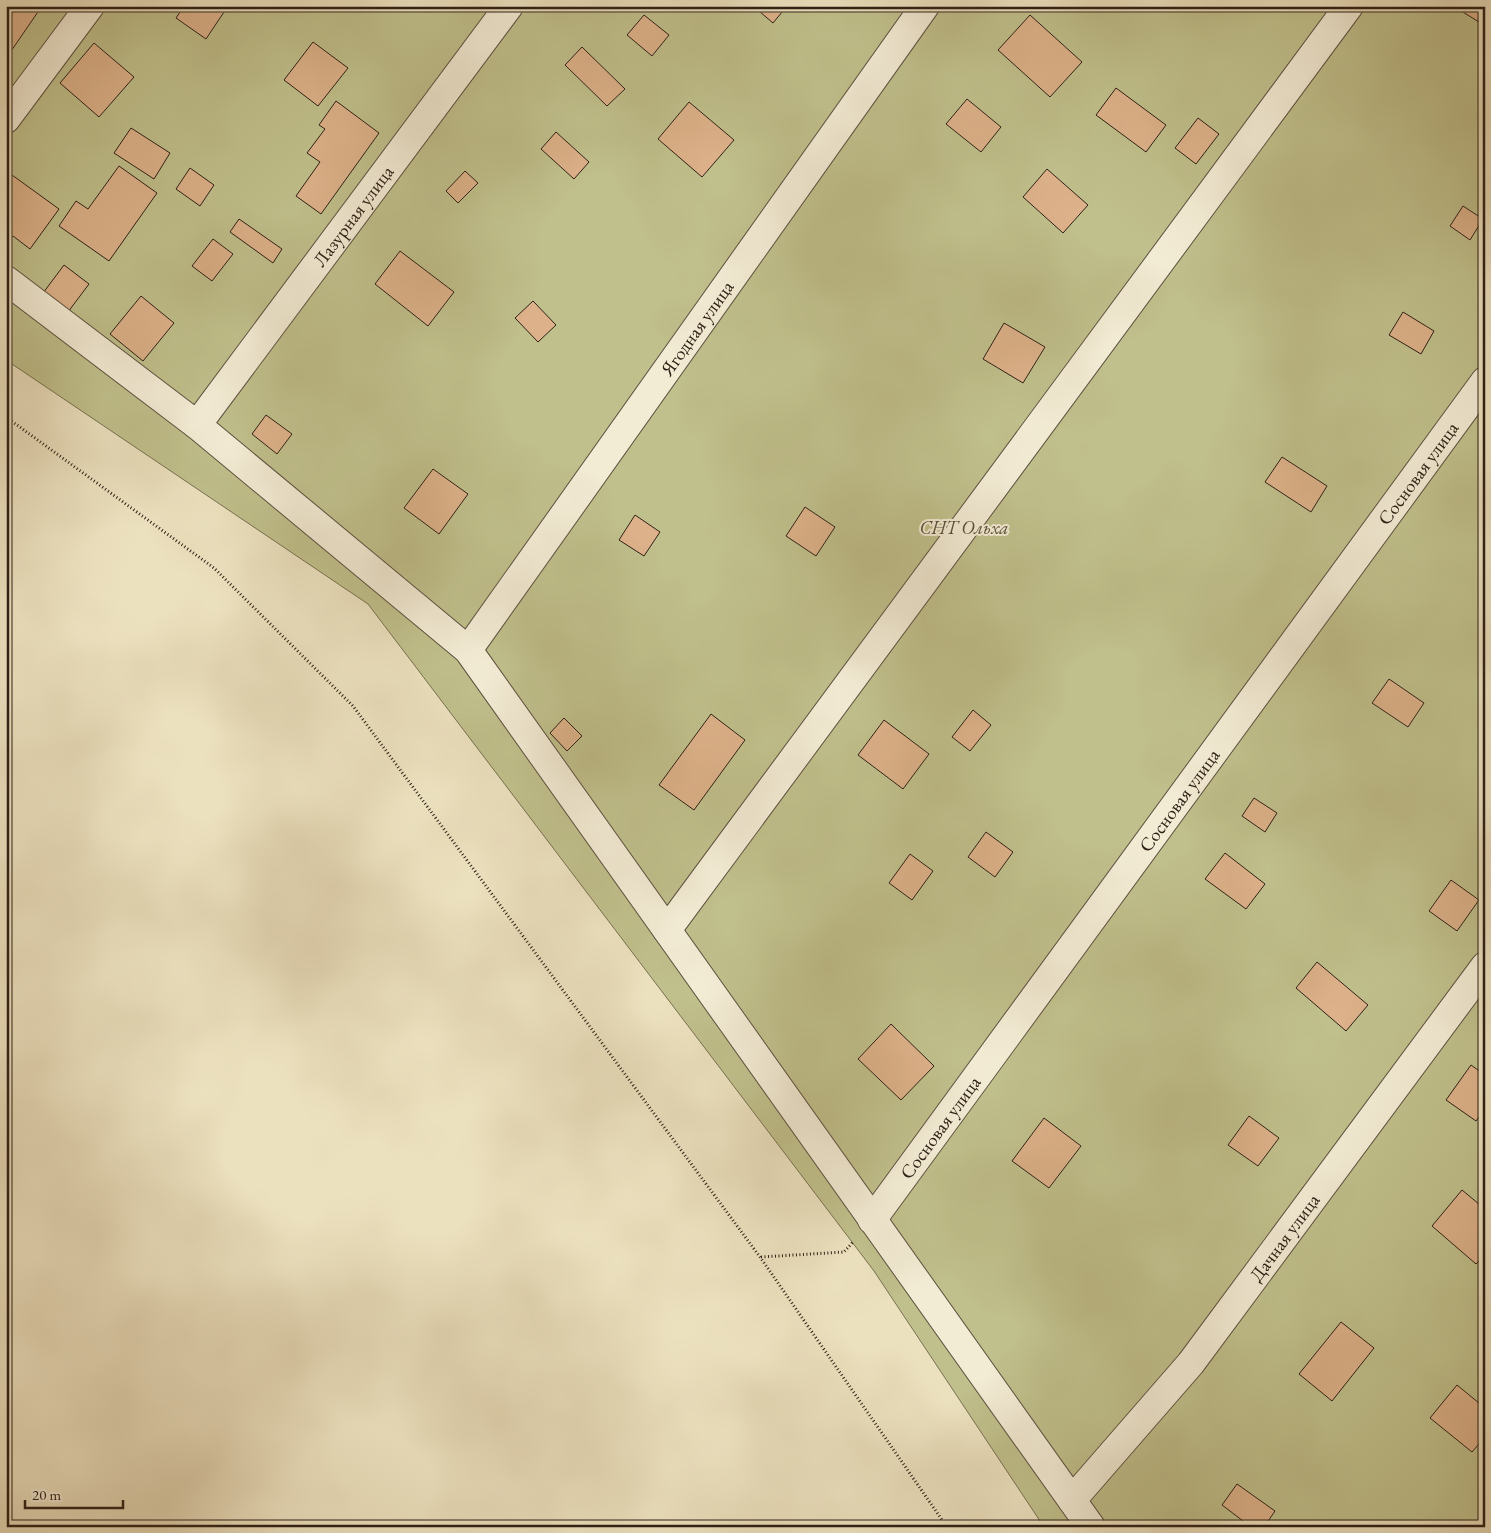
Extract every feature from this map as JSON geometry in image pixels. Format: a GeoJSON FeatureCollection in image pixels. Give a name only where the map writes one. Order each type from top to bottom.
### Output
{"type":"FeatureCollection","features":[{"type":"Feature","properties":{"kind":"street"},"geometry":{"type":"LineString","coordinates":[[6,119],[90,6]]}},
{"type":"Feature","properties":{"kind":"street","name":"Лазурная улица"},"geometry":{"type":"LineString","coordinates":[[197,425],[508,6]]}},
{"type":"Feature","properties":{"kind":"street","name":"Ягодная улица"},"geometry":{"type":"LineString","coordinates":[[468,650],[925,6]]}},
{"type":"Feature","properties":{"kind":"street"},"geometry":{"type":"LineString","coordinates":[[666,930],[1349,6]]}},
{"type":"Feature","properties":{"kind":"street"},"geometry":{"type":"LineString","coordinates":[[6,280],[197,425],[468,650],[1091,1527]]}},
{"type":"Feature","properties":{"kind":"street","name":"Сосновая улица"},"geometry":{"type":"LineString","coordinates":[[872,1220],[1485,380]]}},
{"type":"Feature","properties":{"kind":"street","name":"Дачная улица"},"geometry":{"type":"LineString","coordinates":[[1072,1500],[1191,1363],[1485,966]]}},
{"type":"Feature","properties":{"kind":"path"},"geometry":{"type":"LineString","coordinates":[[6,417],[214,568],[353,706],[760,1257],[947,1527]]}},
{"type":"Feature","properties":{"kind":"path"},"geometry":{"type":"LineString","coordinates":[[760,1257],[844,1252],[872,1220]]}},
{"type":"Feature","properties":{"kind":"green space","name":"СНТ Ольха"},"geometry":{"type":"Polygon","coordinates":[[[6,6],[1485,6],[1485,1527],[1044,1527],[874,1271],[368,604],[6,360],[6,6]]]}},
{"type":"Feature","properties":{"kind":"building"},"geometry":{"type":"Polygon","coordinates":[[[6,6],[42,6],[7,57],[6,56],[6,6]]]}},
{"type":"Feature","properties":{"kind":"building"},"geometry":{"type":"Polygon","coordinates":[[[184,6],[215,6],[224,12],[206,39],[176,18],[184,6]]]}},
{"type":"Feature","properties":{"kind":"building"},"geometry":{"type":"Polygon","coordinates":[[[753,6],[787,6],[773,23],[753,6]]]}},
{"type":"Feature","properties":{"kind":"building"},"geometry":{"type":"Polygon","coordinates":[[[1453,6],[1485,6],[1485,12],[1479,22],[1453,6]]]}},
{"type":"Feature","properties":{"kind":"building"},"geometry":{"type":"Polygon","coordinates":[[[644,15],[669,35],[652,56],[627,35],[644,15]]]}},
{"type":"Feature","properties":{"kind":"building"},"geometry":{"type":"Polygon","coordinates":[[[1030,15],[1082,62],[1050,97],[998,50],[1030,15]]]}},
{"type":"Feature","properties":{"kind":"building"},"geometry":{"type":"Polygon","coordinates":[[[313,42],[348,68],[318,106],[284,80],[313,42]]]}},
{"type":"Feature","properties":{"kind":"building"},"geometry":{"type":"Polygon","coordinates":[[[94,43],[134,77],[99,117],[60,83],[94,43]]]}},
{"type":"Feature","properties":{"kind":"building"},"geometry":{"type":"Polygon","coordinates":[[[582,47],[625,89],[607,106],[565,65],[582,47]]]}},
{"type":"Feature","properties":{"kind":"building"},"geometry":{"type":"Polygon","coordinates":[[[1116,88],[1166,125],[1146,152],[1096,115],[1116,88]]]}},
{"type":"Feature","properties":{"kind":"building"},"geometry":{"type":"Polygon","coordinates":[[[967,99],[1001,127],[981,152],[946,124],[967,99]]]}},
{"type":"Feature","properties":{"kind":"building"},"geometry":{"type":"Polygon","coordinates":[[[336,101],[379,133],[321,214],[296,196],[320,162],[307,153],[325,129],[319,125],[336,101]]]}},
{"type":"Feature","properties":{"kind":"building"},"geometry":{"type":"Polygon","coordinates":[[[689,102],[734,140],[702,177],[658,139],[689,102]]]}},
{"type":"Feature","properties":{"kind":"building"},"geometry":{"type":"Polygon","coordinates":[[[1198,118],[1219,134],[1196,164],[1175,148],[1198,118]]]}},
{"type":"Feature","properties":{"kind":"building"},"geometry":{"type":"Polygon","coordinates":[[[131,128],[170,153],[154,179],[114,153],[131,128]]]}},
{"type":"Feature","properties":{"kind":"building"},"geometry":{"type":"Polygon","coordinates":[[[556,132],[589,162],[574,179],[541,149],[556,132]]]}},
{"type":"Feature","properties":{"kind":"building"},"geometry":{"type":"Polygon","coordinates":[[[119,166],[157,193],[109,261],[59,226],[76,201],[88,209],[119,166]]]}},
{"type":"Feature","properties":{"kind":"building"},"geometry":{"type":"Polygon","coordinates":[[[190,168],[214,185],[200,206],[176,189],[190,168]]]}},
{"type":"Feature","properties":{"kind":"building"},"geometry":{"type":"Polygon","coordinates":[[[1047,169],[1088,205],[1063,233],[1023,197],[1047,169]]]}},
{"type":"Feature","properties":{"kind":"building"},"geometry":{"type":"Polygon","coordinates":[[[465,171],[478,183],[458,203],[446,191],[465,171]]]}},
{"type":"Feature","properties":{"kind":"building"},"geometry":{"type":"Polygon","coordinates":[[[12,175],[59,209],[30,249],[13,236],[6,246],[6,183],[12,175]]]}},
{"type":"Feature","properties":{"kind":"building"},"geometry":{"type":"Polygon","coordinates":[[[1463,206],[1483,219],[1470,240],[1450,226],[1463,206]]]}},
{"type":"Feature","properties":{"kind":"building"},"geometry":{"type":"Polygon","coordinates":[[[239,219],[282,249],[273,263],[230,232],[239,219]]]}},
{"type":"Feature","properties":{"kind":"building"},"geometry":{"type":"Polygon","coordinates":[[[213,239],[233,254],[212,281],[192,266],[213,239]]]}},
{"type":"Feature","properties":{"kind":"building"},"geometry":{"type":"Polygon","coordinates":[[[400,251],[454,292],[428,326],[375,284],[400,251]]]}},
{"type":"Feature","properties":{"kind":"building"},"geometry":{"type":"Polygon","coordinates":[[[64,265],[89,284],[68,312],[43,293],[64,265]]]}},
{"type":"Feature","properties":{"kind":"building"},"geometry":{"type":"Polygon","coordinates":[[[141,296],[174,323],[143,361],[110,334],[141,296]]]}},
{"type":"Feature","properties":{"kind":"building"},"geometry":{"type":"Polygon","coordinates":[[[533,301],[556,325],[538,342],[515,318],[533,301]]]}},
{"type":"Feature","properties":{"kind":"building"},"geometry":{"type":"Polygon","coordinates":[[[1403,312],[1434,331],[1421,354],[1389,335],[1403,312]]]}},
{"type":"Feature","properties":{"kind":"building"},"geometry":{"type":"Polygon","coordinates":[[[1004,323],[1045,347],[1023,383],[983,359],[1004,323]]]}},
{"type":"Feature","properties":{"kind":"building"},"geometry":{"type":"Polygon","coordinates":[[[266,415],[292,434],[277,454],[252,434],[266,415]]]}},
{"type":"Feature","properties":{"kind":"building"},"geometry":{"type":"Polygon","coordinates":[[[1282,457],[1327,486],[1311,512],[1265,482],[1282,457]]]}},
{"type":"Feature","properties":{"kind":"building"},"geometry":{"type":"Polygon","coordinates":[[[433,469],[468,494],[439,534],[404,508],[433,469]]]}},
{"type":"Feature","properties":{"kind":"building"},"geometry":{"type":"Polygon","coordinates":[[[805,507],[835,527],[816,556],[786,536],[805,507]]]}},
{"type":"Feature","properties":{"kind":"building"},"geometry":{"type":"Polygon","coordinates":[[[635,515],[660,532],[644,556],[619,540],[635,515]]]}},
{"type":"Feature","properties":{"kind":"building"},"geometry":{"type":"Polygon","coordinates":[[[1389,679],[1424,703],[1408,727],[1372,703],[1389,679]]]}},
{"type":"Feature","properties":{"kind":"building"},"geometry":{"type":"Polygon","coordinates":[[[973,710],[991,725],[970,751],[952,737],[973,710]]]}},
{"type":"Feature","properties":{"kind":"building"},"geometry":{"type":"Polygon","coordinates":[[[711,714],[745,740],[694,810],[659,785],[711,714]]]}},
{"type":"Feature","properties":{"kind":"building"},"geometry":{"type":"Polygon","coordinates":[[[564,718],[582,736],[567,751],[550,733],[564,718]]]}},
{"type":"Feature","properties":{"kind":"building"},"geometry":{"type":"Polygon","coordinates":[[[884,720],[929,754],[903,789],[858,755],[884,720]]]}},
{"type":"Feature","properties":{"kind":"building"},"geometry":{"type":"Polygon","coordinates":[[[1254,798],[1277,813],[1265,832],[1242,816],[1254,798]]]}},
{"type":"Feature","properties":{"kind":"building"},"geometry":{"type":"Polygon","coordinates":[[[986,832],[1013,852],[995,877],[968,857],[986,832]]]}},
{"type":"Feature","properties":{"kind":"building"},"geometry":{"type":"Polygon","coordinates":[[[1225,853],[1265,884],[1246,909],[1205,879],[1225,853]]]}},
{"type":"Feature","properties":{"kind":"building"},"geometry":{"type":"Polygon","coordinates":[[[910,854],[933,871],[912,900],[889,883],[910,854]]]}},
{"type":"Feature","properties":{"kind":"building"},"geometry":{"type":"Polygon","coordinates":[[[1451,880],[1479,900],[1457,931],[1429,911],[1451,880]]]}},
{"type":"Feature","properties":{"kind":"building"},"geometry":{"type":"Polygon","coordinates":[[[1317,962],[1368,1005],[1346,1031],[1296,988],[1317,962]]]}},
{"type":"Feature","properties":{"kind":"building"},"geometry":{"type":"Polygon","coordinates":[[[891,1024],[934,1066],[901,1100],[858,1059],[891,1024]]]}},
{"type":"Feature","properties":{"kind":"building"},"geometry":{"type":"Polygon","coordinates":[[[1471,1065],[1485,1075],[1485,1109],[1476,1121],[1446,1100],[1471,1065]]]}},
{"type":"Feature","properties":{"kind":"building"},"geometry":{"type":"Polygon","coordinates":[[[1249,1116],[1279,1138],[1258,1166],[1228,1145],[1249,1116]]]}},
{"type":"Feature","properties":{"kind":"building"},"geometry":{"type":"Polygon","coordinates":[[[1044,1118],[1081,1146],[1049,1188],[1012,1161],[1044,1118]]]}},
{"type":"Feature","properties":{"kind":"building"},"geometry":{"type":"Polygon","coordinates":[[[1462,1190],[1485,1209],[1485,1254],[1476,1264],[1432,1226],[1462,1190]]]}},
{"type":"Feature","properties":{"kind":"building"},"geometry":{"type":"Polygon","coordinates":[[[1341,1322],[1374,1348],[1332,1401],[1299,1374],[1341,1322]]]}},
{"type":"Feature","properties":{"kind":"building"},"geometry":{"type":"Polygon","coordinates":[[[1457,1385],[1485,1408],[1485,1437],[1472,1452],[1430,1418],[1457,1385]]]}},
{"type":"Feature","properties":{"kind":"building"},"geometry":{"type":"Polygon","coordinates":[[[1237,1484],[1275,1511],[1264,1527],[1251,1527],[1222,1505],[1237,1484]]]}}]}
